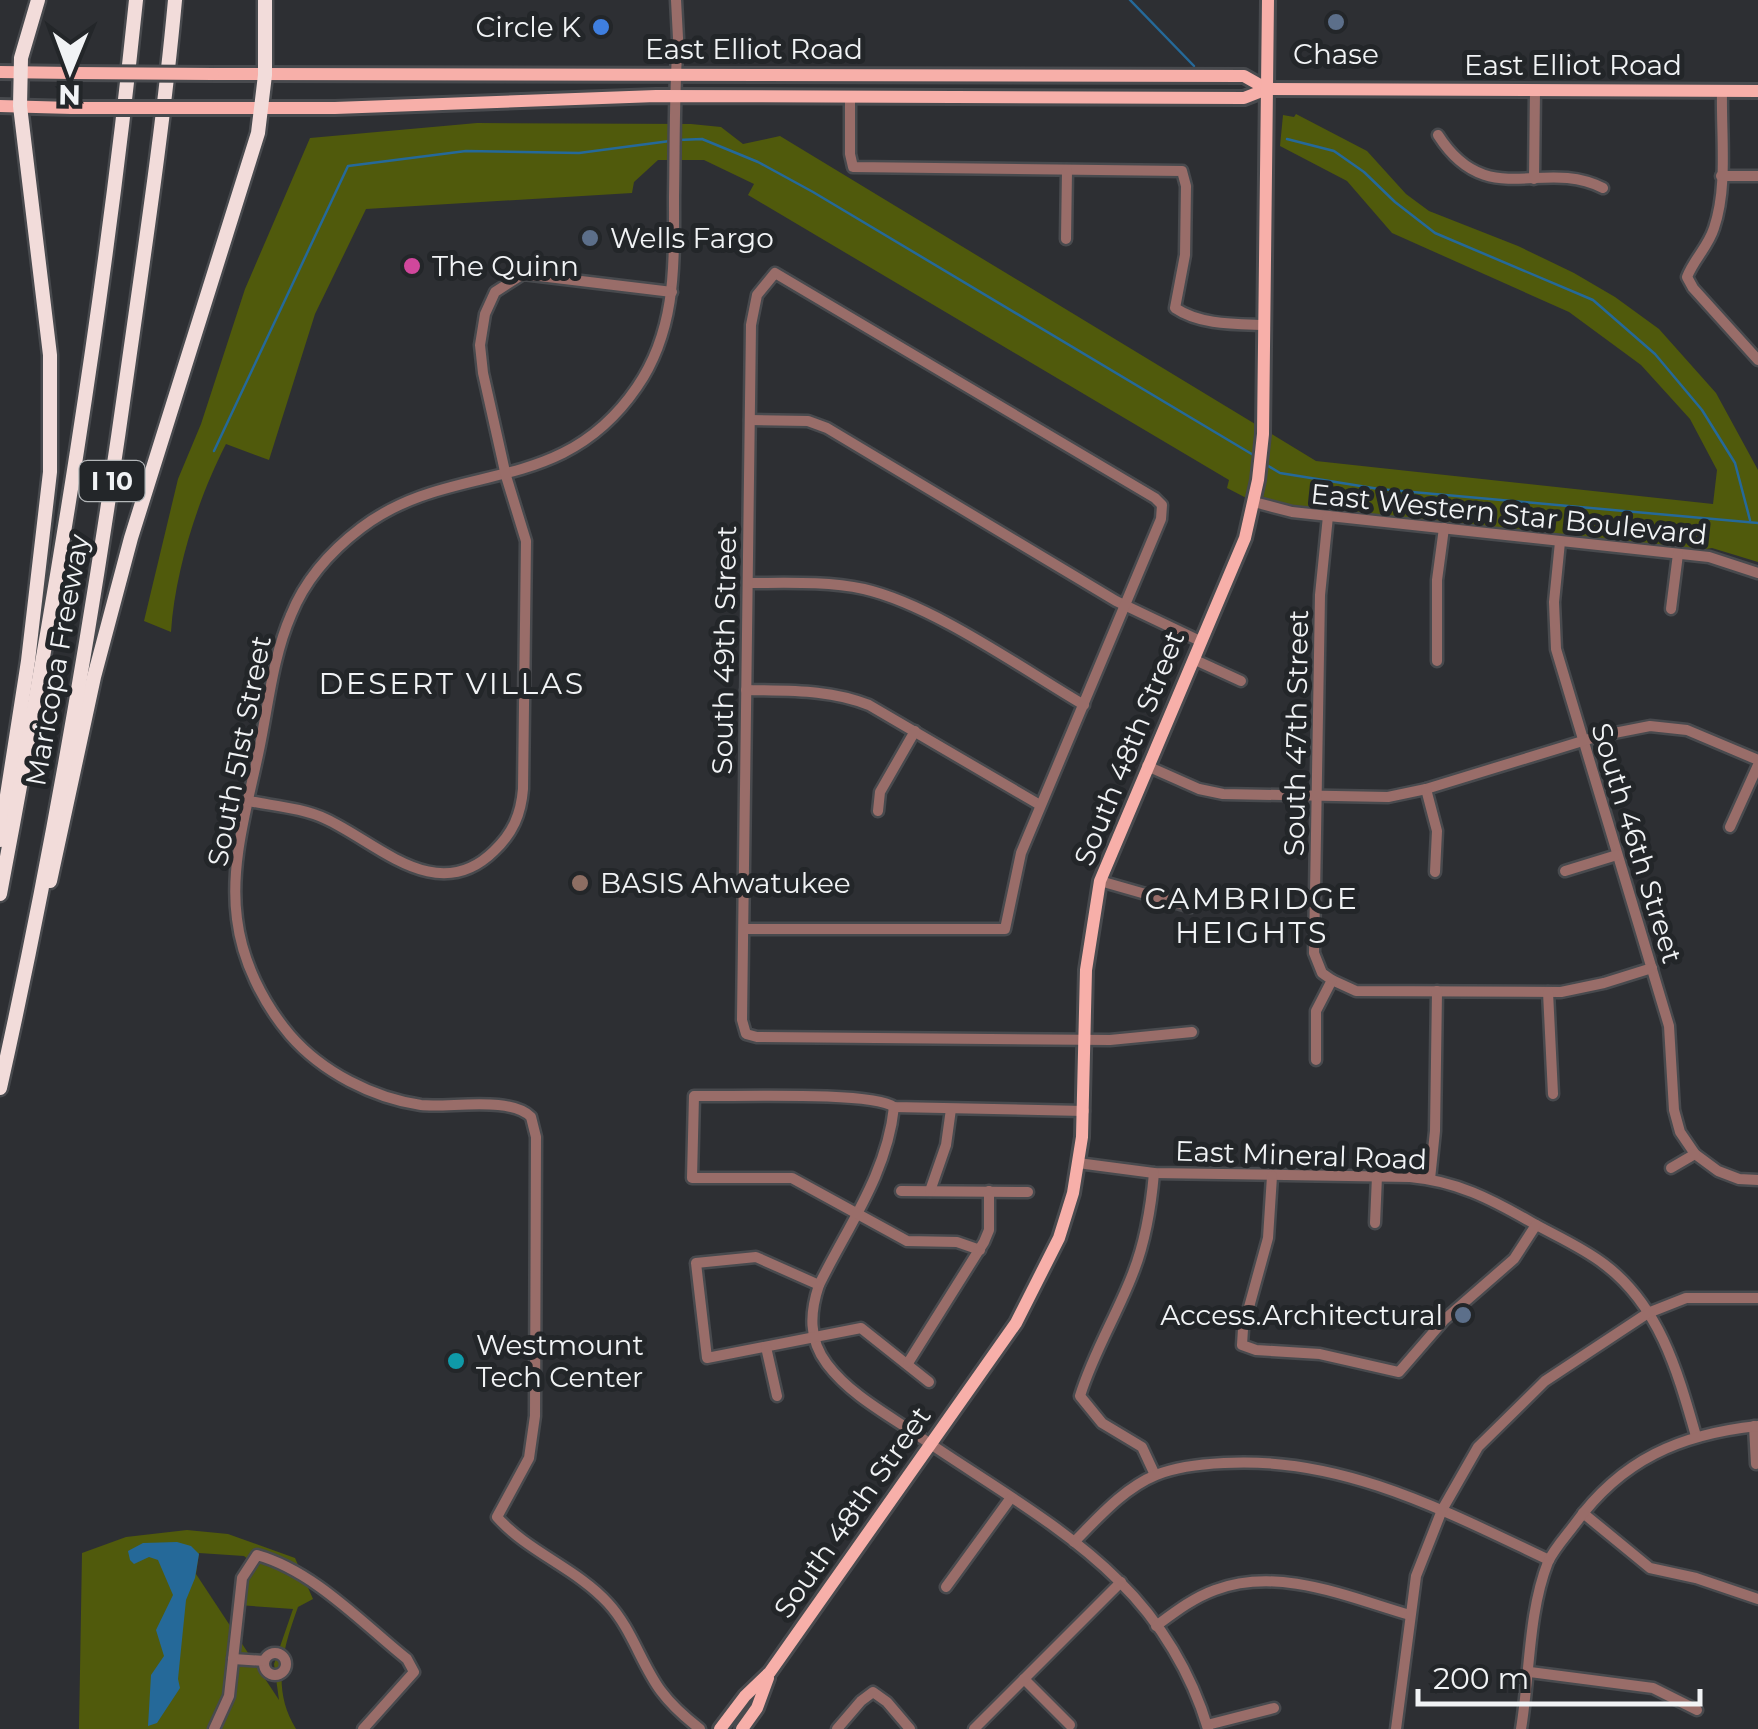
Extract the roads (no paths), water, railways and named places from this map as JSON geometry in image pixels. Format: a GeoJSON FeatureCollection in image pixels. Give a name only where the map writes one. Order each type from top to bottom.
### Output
{"type":"FeatureCollection","features":[{"type":"Feature","properties":{"kind":"highway"},"geometry":{"type":"LineString","coordinates":[[0,840],[47,516],[52,427],[46,309],[20,106],[21,58],[38,0]]}},
{"type":"Feature","properties":{"kind":"highway","name":"Maricopa Freeway"},"geometry":{"type":"LineString","coordinates":[[0,894],[66,521],[136,0]]}},
{"type":"Feature","properties":{"kind":"highway","name":"Maricopa Freeway"},"geometry":{"type":"LineString","coordinates":[[0,1088],[60,794],[105,532],[175,0]]}},
{"type":"Feature","properties":{"kind":"highway"},"geometry":{"type":"LineString","coordinates":[[28,958],[56,859],[94,677],[130,538],[263,109],[266,0]]}},
{"type":"Feature","properties":{"kind":"main road","name":"South 48th Street"},"geometry":{"type":"LineString","coordinates":[[720,1729],[770,1672],[930,1444],[1032,1295],[1059,1238],[1078,1164],[1084,1111],[1089,936],[1100,881],[1244,538],[1258,480],[1262,448],[1268,0]]}},
{"type":"Feature","properties":{"kind":"main road","name":"East Elliot Road"},"geometry":{"type":"LineString","coordinates":[[0,72],[1244,76],[1267,88]]}},
{"type":"Feature","properties":{"kind":"main road"},"geometry":{"type":"LineString","coordinates":[[1004,97],[1005,75]]}},
{"type":"Feature","properties":{"kind":"main road","name":"East Elliot Road"},"geometry":{"type":"LineString","coordinates":[[0,106],[263,109],[676,96],[1244,98],[1267,88],[1758,91]]}},
{"type":"Feature","properties":{"kind":"main road","name":"South 48th Street"},"geometry":{"type":"LineString","coordinates":[[742,1729],[757,1708],[770,1672]]}},
{"type":"Feature","properties":{"kind":"street","name":"South 51st Street"},"geometry":{"type":"LineString","coordinates":[[676,0],[672,292],[666,330],[654,357],[619,410],[574,448],[528,470],[398,504],[361,528],[323,563],[291,614],[278,656],[236,866],[236,918],[264,998],[289,1033],[330,1069],[374,1092],[426,1105],[516,1106],[531,1116],[535,1127],[535,1416],[530,1458],[497,1517],[512,1534],[570,1571],[606,1600],[658,1688],[700,1729]]}},
{"type":"Feature","properties":{"kind":"street"},"geometry":{"type":"LineString","coordinates":[[1534,179],[1535,90]]}},
{"type":"Feature","properties":{"kind":"street"},"geometry":{"type":"LineString","coordinates":[[1722,92],[1721,176],[1714,231],[1687,277],[1756,354]]}},
{"type":"Feature","properties":{"kind":"street"},"geometry":{"type":"LineString","coordinates":[[850,98],[853,167],[1182,171],[1186,186],[1185,255],[1175,308],[1185,315],[1224,324],[1264,325]]}},
{"type":"Feature","properties":{"kind":"street"},"geometry":{"type":"LineString","coordinates":[[1438,135],[1450,154],[1474,172],[1495,178],[1588,180],[1603,188]]}},
{"type":"Feature","properties":{"kind":"street"},"geometry":{"type":"LineString","coordinates":[[1066,239],[1067,170]]}},
{"type":"Feature","properties":{"kind":"street"},"geometry":{"type":"LineString","coordinates":[[1721,176],[1758,176]]}},
{"type":"Feature","properties":{"kind":"street","name":"South 49th Street"},"geometry":{"type":"LineString","coordinates":[[1084,1040],[746,1034],[742,1020],[753,311],[757,295],[775,273],[1156,498],[1162,505],[1162,519],[1126,606]]}},
{"type":"Feature","properties":{"kind":"street"},"geometry":{"type":"LineString","coordinates":[[249,801],[326,819],[384,854],[426,872],[468,868],[490,855],[504,840],[521,810],[523,789],[526,541],[506,476],[480,355],[485,314],[496,292],[514,278],[534,274],[672,292]]}},
{"type":"Feature","properties":{"kind":"street"},"geometry":{"type":"LineString","coordinates":[[750,420],[808,421],[827,428],[1126,606],[1200,641]]}},
{"type":"Feature","properties":{"kind":"street","name":"East Western Star Boulevard"},"geometry":{"type":"LineString","coordinates":[[1254,502],[1292,512],[1678,554],[1728,562],[1758,572]]}},
{"type":"Feature","properties":{"kind":"street","name":"South 47th Street"},"geometry":{"type":"LineString","coordinates":[[1328,516],[1320,595],[1314,954],[1322,973],[1332,980]]}},
{"type":"Feature","properties":{"kind":"street"},"geometry":{"type":"LineString","coordinates":[[1437,661],[1438,580],[1444,528]]}},
{"type":"Feature","properties":{"kind":"street","name":"South 46th Street"},"geometry":{"type":"LineString","coordinates":[[1560,542],[1554,628],[1560,665],[1669,1026],[1674,1110],[1680,1132],[1695,1154]]}},
{"type":"Feature","properties":{"kind":"street"},"geometry":{"type":"LineString","coordinates":[[1671,609],[1678,554]]}},
{"type":"Feature","properties":{"kind":"street"},"geometry":{"type":"LineString","coordinates":[[748,583],[827,584],[893,598],[925,612],[1084,705]]}},
{"type":"Feature","properties":{"kind":"street"},"geometry":{"type":"LineString","coordinates":[[744,930],[1005,929],[1021,854],[1126,606]]}},
{"type":"Feature","properties":{"kind":"street"},"geometry":{"type":"LineString","coordinates":[[1192,659],[1241,681]]}},
{"type":"Feature","properties":{"kind":"street"},"geometry":{"type":"LineString","coordinates":[[746,690],[822,692],[869,705],[1040,804]]}},
{"type":"Feature","properties":{"kind":"street"},"geometry":{"type":"LineString","coordinates":[[1147,766],[1199,789],[1223,794],[1388,797],[1650,726],[1687,730],[1758,762],[1730,827]]}},
{"type":"Feature","properties":{"kind":"street"},"geometry":{"type":"LineString","coordinates":[[878,811],[880,792],[915,731]]}},
{"type":"Feature","properties":{"kind":"street"},"geometry":{"type":"LineString","coordinates":[[1426,789],[1437,831],[1435,872]]}},
{"type":"Feature","properties":{"kind":"street"},"geometry":{"type":"LineString","coordinates":[[1566,871],[1617,854]]}},
{"type":"Feature","properties":{"kind":"street"},"geometry":{"type":"LineString","coordinates":[[1100,881],[1191,908]]}},
{"type":"Feature","properties":{"kind":"street"},"geometry":{"type":"LineString","coordinates":[[1316,1060],[1316,1011],[1332,980],[1356,990],[1548,992],[1584,988],[1652,968]]}},
{"type":"Feature","properties":{"kind":"street"},"geometry":{"type":"LineString","coordinates":[[1430,1179],[1436,1131],[1436,990]]}},
{"type":"Feature","properties":{"kind":"street"},"geometry":{"type":"LineString","coordinates":[[1548,992],[1553,1094]]}},
{"type":"Feature","properties":{"kind":"street"},"geometry":{"type":"LineString","coordinates":[[1084,1040],[1192,1032]]}},
{"type":"Feature","properties":{"kind":"street"},"geometry":{"type":"LineString","coordinates":[[980,1250],[958,1242],[907,1240],[792,1178],[692,1178],[694,1096],[884,1100],[894,1107],[1084,1111]]}},
{"type":"Feature","properties":{"kind":"street"},"geometry":{"type":"LineString","coordinates":[[894,1107],[885,1154],[819,1285],[810,1316],[827,1364],[863,1398],[1074,1542],[1121,1582],[1189,1677],[1208,1727],[1274,1708]]}},
{"type":"Feature","properties":{"kind":"street"},"geometry":{"type":"LineString","coordinates":[[930,1191],[946,1146],[951,1109]]}},
{"type":"Feature","properties":{"kind":"street"},"geometry":{"type":"LineString","coordinates":[[1671,1168],[1695,1154],[1718,1172],[1758,1180]]}},
{"type":"Feature","properties":{"kind":"street","name":"East Mineral Road"},"geometry":{"type":"LineString","coordinates":[[1078,1164],[1154,1173],[1430,1179],[1484,1195],[1603,1263],[1648,1313],[1674,1362],[1696,1436]]}},
{"type":"Feature","properties":{"kind":"street"},"geometry":{"type":"LineString","coordinates":[[1154,1173],[1150,1218],[1134,1273],[1080,1396],[1102,1423],[1142,1447],[1156,1475]]}},
{"type":"Feature","properties":{"kind":"street"},"geometry":{"type":"LineString","coordinates":[[1272,1176],[1268,1238],[1243,1329],[1242,1344],[1256,1350],[1320,1354],[1399,1372],[1444,1320],[1514,1259],[1536,1225]]}},
{"type":"Feature","properties":{"kind":"street"},"geometry":{"type":"LineString","coordinates":[[1375,1223],[1376,1176]]}},
{"type":"Feature","properties":{"kind":"street"},"geometry":{"type":"LineString","coordinates":[[901,1191],[1028,1192]]}},
{"type":"Feature","properties":{"kind":"street"},"geometry":{"type":"LineString","coordinates":[[908,1363],[980,1250],[988,1230],[990,1191]]}},
{"type":"Feature","properties":{"kind":"street"},"geometry":{"type":"LineString","coordinates":[[819,1285],[756,1257],[696,1263],[707,1358],[861,1328],[929,1382]]}},
{"type":"Feature","properties":{"kind":"street"},"geometry":{"type":"LineString","coordinates":[[1396,1729],[1416,1576],[1442,1510],[1478,1447],[1546,1381],[1648,1313],[1686,1298],[1758,1298]]}},
{"type":"Feature","properties":{"kind":"street"},"geometry":{"type":"LineString","coordinates":[[766,1347],[777,1396]]}},
{"type":"Feature","properties":{"kind":"street"},"geometry":{"type":"LineString","coordinates":[[1522,1729],[1534,1619],[1549,1560],[1602,1489],[1636,1461],[1696,1436],[1756,1426],[1756,1464]]}},
{"type":"Feature","properties":{"kind":"street"},"geometry":{"type":"LineString","coordinates":[[1074,1542],[1109,1506],[1156,1475],[1206,1464],[1264,1460],[1367,1480],[1549,1560]]}},
{"type":"Feature","properties":{"kind":"street"},"geometry":{"type":"LineString","coordinates":[[946,1587],[1010,1498]]}},
{"type":"Feature","properties":{"kind":"street"},"geometry":{"type":"LineString","coordinates":[[1582,1513],[1650,1568],[1696,1578],[1758,1599]]}},
{"type":"Feature","properties":{"kind":"street"},"geometry":{"type":"LineString","coordinates":[[214,1729],[229,1696],[242,1578],[256,1556],[302,1576],[407,1660],[414,1672],[363,1729]]}},
{"type":"Feature","properties":{"kind":"street"},"geometry":{"type":"LineString","coordinates":[[1156,1626],[1195,1598],[1244,1581],[1295,1582],[1410,1614]]}},
{"type":"Feature","properties":{"kind":"street"},"geometry":{"type":"LineString","coordinates":[[974,1729],[1121,1582]]}},
{"type":"Feature","properties":{"kind":"street"},"geometry":{"type":"LineString","coordinates":[[232,1659],[264,1661]]}},
{"type":"Feature","properties":{"kind":"street"},"geometry":{"type":"LineString","coordinates":[[1530,1672],[1653,1688],[1697,1710]]}},
{"type":"Feature","properties":{"kind":"street"},"geometry":{"type":"LineString","coordinates":[[1024,1679],[1070,1726]]}},
{"type":"Feature","properties":{"kind":"street"},"geometry":{"type":"LineString","coordinates":[[837,1729],[861,1700],[873,1692],[910,1729]]}},
{"type":"Feature","properties":{"kind":"water"},"geometry":{"type":"Polygon","coordinates":[[[177,1542],[191,1546],[199,1554],[186,1600],[180,1688],[157,1723],[148,1726],[151,1675],[164,1656],[156,1630],[173,1595],[158,1560],[149,1557],[134,1564],[128,1551],[143,1543],[177,1542]]]}},
{"type":"Feature","properties":{"kind":"waterway"},"geometry":{"type":"LineString","coordinates":[[1130,0],[1194,66]]}},
{"type":"Feature","properties":{"kind":"waterway"},"geometry":{"type":"LineString","coordinates":[[678,140],[702,139],[758,162],[813,192],[1255,456]]}},
{"type":"Feature","properties":{"kind":"waterway"},"geometry":{"type":"LineString","coordinates":[[1287,139],[1334,151],[1435,233],[1593,300],[1655,354],[1702,410],[1735,463],[1750,520]]}},
{"type":"Feature","properties":{"kind":"waterway"},"geometry":{"type":"LineString","coordinates":[[214,451],[348,166],[466,151],[579,153],[670,141]]}},
{"type":"Feature","properties":{"kind":"waterway"},"geometry":{"type":"LineString","coordinates":[[1265,464],[1280,473],[1379,489],[1758,523]]}},
{"type":"Feature","properties":{"kind":"place","name":"Chase"},"geometry":{"type":"Point","coordinates":[1336,22]}},
{"type":"Feature","properties":{"kind":"place","name":"Circle K"},"geometry":{"type":"Point","coordinates":[601,27]}},
{"type":"Feature","properties":{"kind":"place","name":"Wells Fargo"},"geometry":{"type":"Point","coordinates":[590,238]}},
{"type":"Feature","properties":{"kind":"place","name":"The Quinn"},"geometry":{"type":"Point","coordinates":[412,266]}},
{"type":"Feature","properties":{"kind":"place","name":"BASIS Ahwatukee"},"geometry":{"type":"Point","coordinates":[580,883]}},
{"type":"Feature","properties":{"kind":"place","name":"Access.Architectural"},"geometry":{"type":"Point","coordinates":[1463,1315]}},
{"type":"Feature","properties":{"kind":"place","name":"Westmount Tech Center"},"geometry":{"type":"Point","coordinates":[456,1361]}},
{"type":"Feature","properties":{"kind":"district","name":"DESERT VILLAS"},"geometry":{"type":"Point","coordinates":[452,683]}},
{"type":"Feature","properties":{"kind":"district","name":"CAMBRIDGE HEIGHTS"},"geometry":{"type":"Point","coordinates":[1252,915]}}]}
